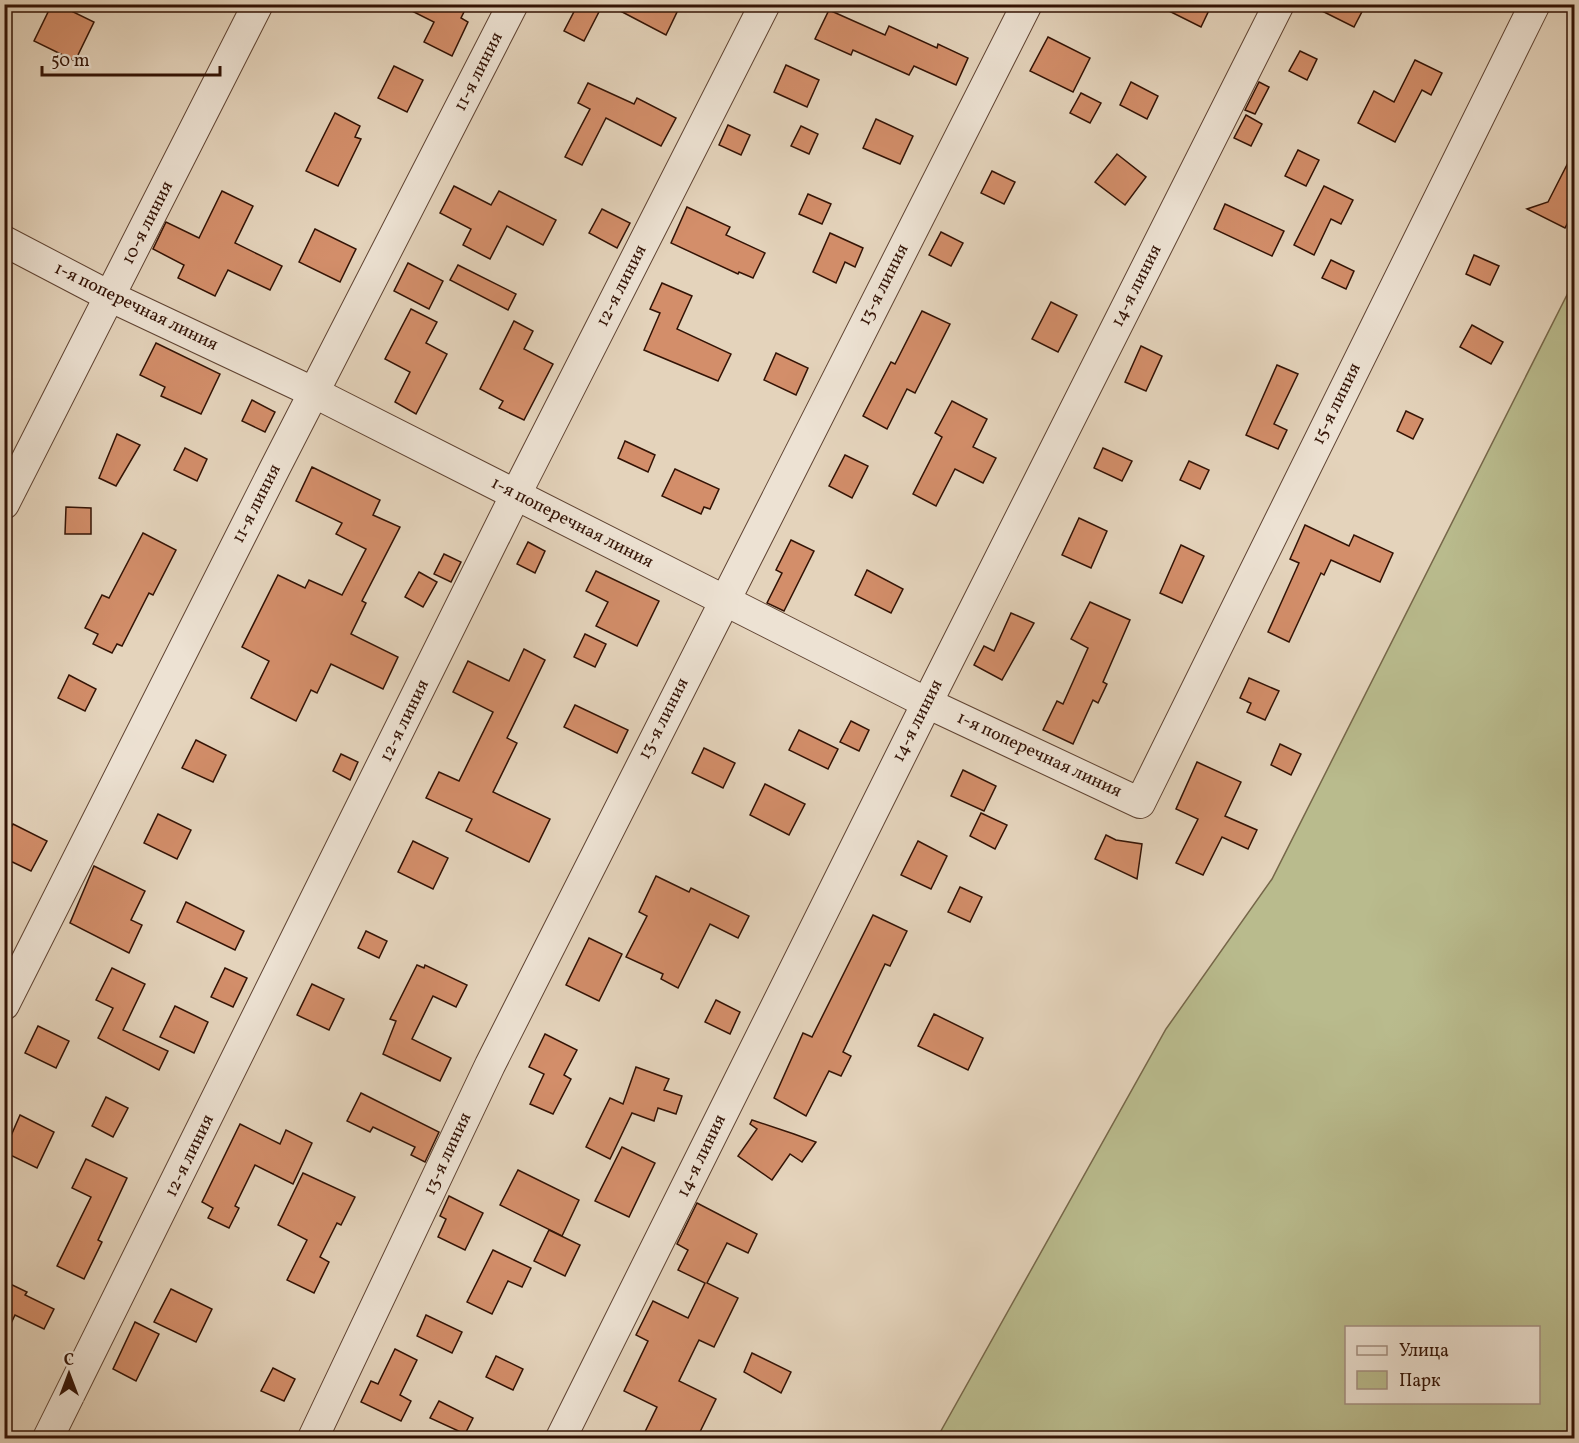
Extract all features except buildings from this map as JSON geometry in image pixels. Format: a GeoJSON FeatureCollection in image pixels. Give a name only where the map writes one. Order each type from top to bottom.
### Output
{"type":"FeatureCollection","features":[{"type":"Feature","properties":{"kind":"street","name":"10-я линия"},"geometry":{"type":"LineString","coordinates":[[4,504],[258,4]]}},
{"type":"Feature","properties":{"kind":"street","name":"11-я линия"},"geometry":{"type":"LineString","coordinates":[[4,1005],[269,478],[315,393],[513,4]]}},
{"type":"Feature","properties":{"kind":"street","name":"12-я линия"},"geometry":{"type":"LineString","coordinates":[[48,1438],[516,494],[765,4]]}},
{"type":"Feature","properties":{"kind":"street","name":"13-я линия"},"geometry":{"type":"LineString","coordinates":[[313,1438],[490,1065],[1027,4]]}},
{"type":"Feature","properties":{"kind":"street","name":"14-я линия"},"geometry":{"type":"LineString","coordinates":[[561,1438],[927,702],[1279,4]]}},
{"type":"Feature","properties":{"kind":"street","name":"15-я линия"},"geometry":{"type":"LineString","coordinates":[[1140,803],[1535,4]]}},
{"type":"Feature","properties":{"kind":"street","name":"1-я поперечная линия"},"geometry":{"type":"LineString","coordinates":[[4,242],[111,297],[315,393],[723,602],[1140,803]]}},
{"type":"Feature","properties":{"kind":"green space"},"geometry":{"type":"Polygon","coordinates":[[[1574,281],[1574,1438],[937,1438],[1166,1029],[1272,879],[1574,281]]]}}]}
